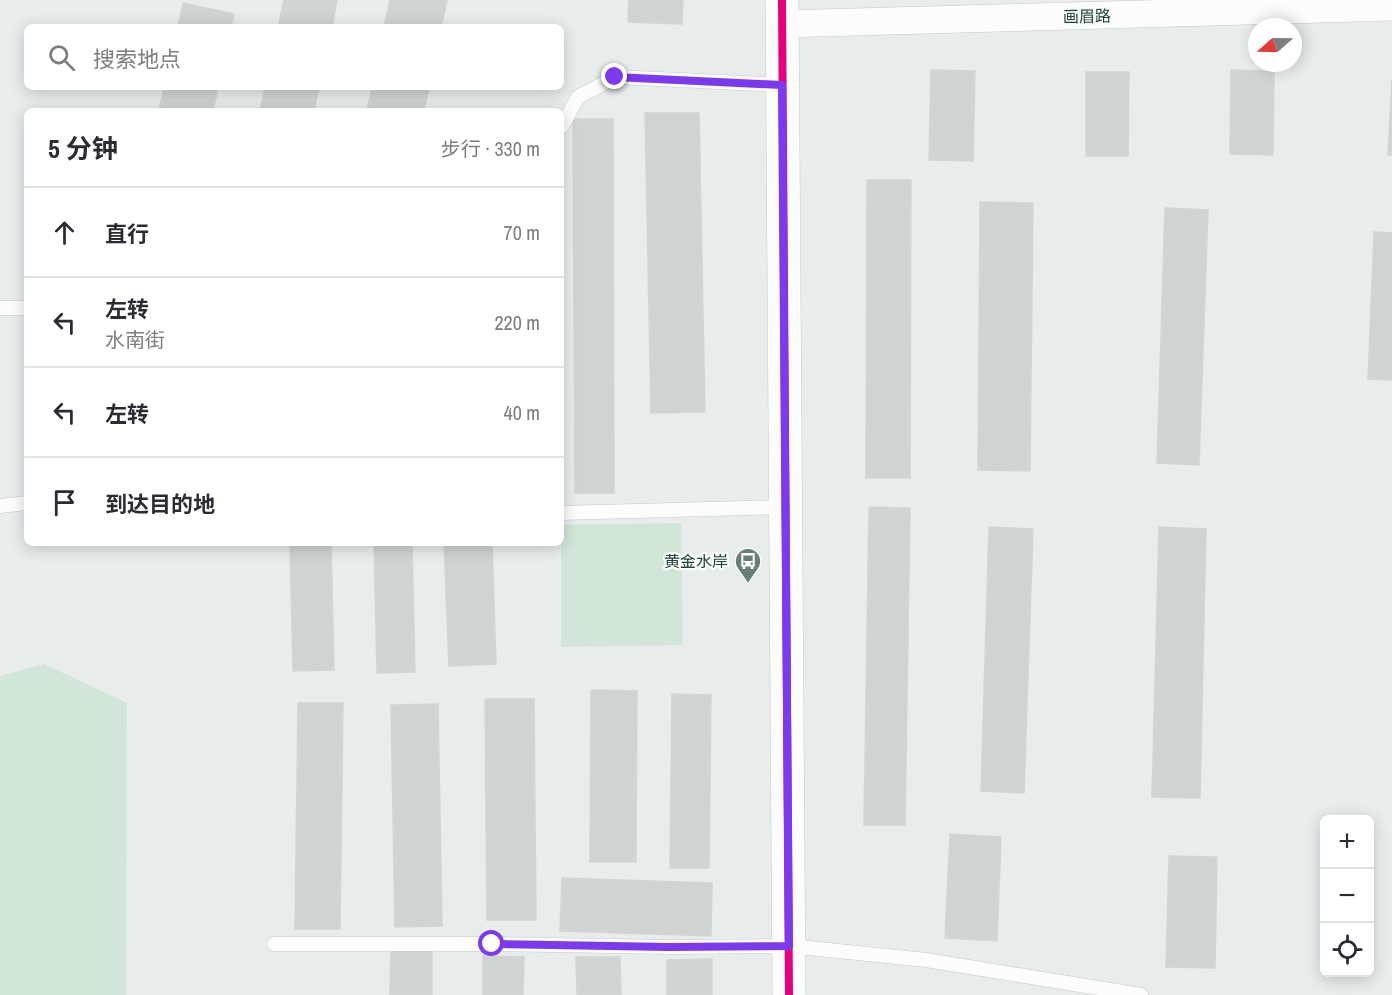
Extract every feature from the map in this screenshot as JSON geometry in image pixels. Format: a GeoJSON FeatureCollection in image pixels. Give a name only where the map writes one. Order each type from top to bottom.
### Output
{"type":"FeatureCollection","features":[{"type":"Feature","properties":{"kind":"street","name":"画眉路"},"geometry":{"type":"LineString","coordinates":[[781,12],[1303,5],[1392,7]]}},
{"type":"Feature","properties":{"kind":"street"},"geometry":{"type":"LineString","coordinates":[[781,12],[789,995]]}},
{"type":"Feature","properties":{"kind":"lane"},"geometry":{"type":"LineString","coordinates":[[564,123],[578,97],[615,77],[782,85]]}},
{"type":"Feature","properties":{"kind":"lane"},"geometry":{"type":"LineString","coordinates":[[0,309],[24,308]]}},
{"type":"Feature","properties":{"kind":"lane"},"geometry":{"type":"LineString","coordinates":[[0,506],[24,503]]}},
{"type":"Feature","properties":{"kind":"lane"},"geometry":{"type":"LineString","coordinates":[[564,513],[785,507]]}},
{"type":"Feature","properties":{"kind":"lane"},"geometry":{"type":"LineString","coordinates":[[274,944],[789,946],[926,960],[1141,995]]}},
{"type":"Feature","properties":{"kind":"green space"},"geometry":{"type":"Polygon","coordinates":[[[681,523],[683,645],[561,647],[561,546],[564,546],[564,525],[681,523]]]}},
{"type":"Feature","properties":{"kind":"green space"},"geometry":{"type":"Polygon","coordinates":[[[44,664],[127,703],[126,995],[0,995],[0,676],[44,664]]]}},
{"type":"Feature","properties":{"kind":"building"},"geometry":{"type":"Polygon","coordinates":[[[284,0],[337,0],[333,24],[279,24],[284,0]]]}},
{"type":"Feature","properties":{"kind":"building"},"geometry":{"type":"Polygon","coordinates":[[[390,0],[447,0],[442,24],[385,24],[390,0]]]}},
{"type":"Feature","properties":{"kind":"building"},"geometry":{"type":"Polygon","coordinates":[[[629,0],[683,0],[682,24],[628,22],[629,0]]]}},
{"type":"Feature","properties":{"kind":"building"},"geometry":{"type":"Polygon","coordinates":[[[183,3],[234,14],[232,24],[179,24],[183,3]]]}},
{"type":"Feature","properties":{"kind":"building"},"geometry":{"type":"Polygon","coordinates":[[[931,70],[975,71],[973,161],[929,160],[931,70]]]}},
{"type":"Feature","properties":{"kind":"building"},"geometry":{"type":"Polygon","coordinates":[[[1231,70],[1274,72],[1273,155],[1230,154],[1231,70]]]}},
{"type":"Feature","properties":{"kind":"building"},"geometry":{"type":"Polygon","coordinates":[[[1086,72],[1129,72],[1128,156],[1086,156],[1086,72]]]}},
{"type":"Feature","properties":{"kind":"building"},"geometry":{"type":"Polygon","coordinates":[[[1392,79],[1392,155],[1388,155],[1392,79]]]}},
{"type":"Feature","properties":{"kind":"building"},"geometry":{"type":"Polygon","coordinates":[[[163,90],[217,90],[214,108],[160,108],[163,90]]]}},
{"type":"Feature","properties":{"kind":"building"},"geometry":{"type":"Polygon","coordinates":[[[264,90],[318,90],[315,108],[261,108],[264,90]]]}},
{"type":"Feature","properties":{"kind":"building"},"geometry":{"type":"Polygon","coordinates":[[[371,90],[428,90],[425,108],[368,108],[371,90]]]}},
{"type":"Feature","properties":{"kind":"building"},"geometry":{"type":"Polygon","coordinates":[[[645,113],[699,113],[705,412],[651,413],[645,113]]]}},
{"type":"Feature","properties":{"kind":"building"},"geometry":{"type":"Polygon","coordinates":[[[573,119],[613,119],[614,493],[575,493],[573,119]]]}},
{"type":"Feature","properties":{"kind":"building"},"geometry":{"type":"Polygon","coordinates":[[[867,180],[911,180],[910,478],[866,478],[867,180]]]}},
{"type":"Feature","properties":{"kind":"building"},"geometry":{"type":"Polygon","coordinates":[[[980,202],[1033,203],[1030,471],[978,470],[980,202]]]}},
{"type":"Feature","properties":{"kind":"building"},"geometry":{"type":"Polygon","coordinates":[[[1165,208],[1208,210],[1199,465],[1157,463],[1165,208]]]}},
{"type":"Feature","properties":{"kind":"building"},"geometry":{"type":"Polygon","coordinates":[[[1374,232],[1392,233],[1392,380],[1368,379],[1374,232]]]}},
{"type":"Feature","properties":{"kind":"building"},"geometry":{"type":"Polygon","coordinates":[[[869,507],[910,508],[905,825],[864,825],[869,507]]]}},
{"type":"Feature","properties":{"kind":"building"},"geometry":{"type":"Polygon","coordinates":[[[989,527],[1033,529],[1024,793],[981,791],[989,527]]]}},
{"type":"Feature","properties":{"kind":"building"},"geometry":{"type":"Polygon","coordinates":[[[1159,527],[1206,529],[1200,798],[1152,797],[1159,527]]]}},
{"type":"Feature","properties":{"kind":"building"},"geometry":{"type":"Polygon","coordinates":[[[290,546],[331,546],[334,670],[293,671],[290,546]]]}},
{"type":"Feature","properties":{"kind":"building"},"geometry":{"type":"Polygon","coordinates":[[[374,546],[412,546],[415,672],[377,673],[374,546]]]}},
{"type":"Feature","properties":{"kind":"building"},"geometry":{"type":"Polygon","coordinates":[[[444,546],[492,546],[496,664],[449,666],[444,546]]]}},
{"type":"Feature","properties":{"kind":"building"},"geometry":{"type":"Polygon","coordinates":[[[591,690],[637,691],[636,862],[590,862],[591,690]]]}},
{"type":"Feature","properties":{"kind":"building"},"geometry":{"type":"Polygon","coordinates":[[[672,694],[711,695],[709,868],[670,868],[672,694]]]}},
{"type":"Feature","properties":{"kind":"building"},"geometry":{"type":"Polygon","coordinates":[[[485,699],[534,699],[536,920],[487,920],[485,699]]]}},
{"type":"Feature","properties":{"kind":"building"},"geometry":{"type":"Polygon","coordinates":[[[298,703],[343,703],[340,929],[295,929],[298,703]]]}},
{"type":"Feature","properties":{"kind":"building"},"geometry":{"type":"Polygon","coordinates":[[[438,704],[442,926],[395,927],[391,705],[438,704]]]}},
{"type":"Feature","properties":{"kind":"building"},"geometry":{"type":"Polygon","coordinates":[[[950,834],[1001,837],[997,941],[945,938],[950,834]]]}},
{"type":"Feature","properties":{"kind":"building"},"geometry":{"type":"Polygon","coordinates":[[[1169,856],[1217,857],[1215,968],[1166,967],[1169,856]]]}},
{"type":"Feature","properties":{"kind":"building"},"geometry":{"type":"Polygon","coordinates":[[[562,878],[712,883],[711,936],[560,931],[562,878]]]}},
{"type":"Feature","properties":{"kind":"building"},"geometry":{"type":"Polygon","coordinates":[[[391,949],[432,949],[432,995],[390,995],[391,949]]]}},
{"type":"Feature","properties":{"kind":"building"},"geometry":{"type":"Polygon","coordinates":[[[483,956],[524,957],[523,995],[483,995],[483,956]]]}},
{"type":"Feature","properties":{"kind":"building"},"geometry":{"type":"Polygon","coordinates":[[[576,957],[620,957],[621,995],[577,995],[576,957]]]}},
{"type":"Feature","properties":{"kind":"building"},"geometry":{"type":"Polygon","coordinates":[[[712,959],[712,995],[667,995],[667,960],[712,959]]]}},
{"type":"Feature","properties":{"kind":"transit line"},"geometry":{"type":"LineString","coordinates":[[782,0],[789,995]]}},
{"type":"Feature","properties":{"kind":"place","name":"黄金水岸"},"geometry":{"type":"Point","coordinates":[748,584]}},
{"type":"Feature","properties":{"kind":"route"},"geometry":{"type":"LineString","coordinates":[[492,944],[668,947],[789,946],[782,85],[615,77]]}}]}
